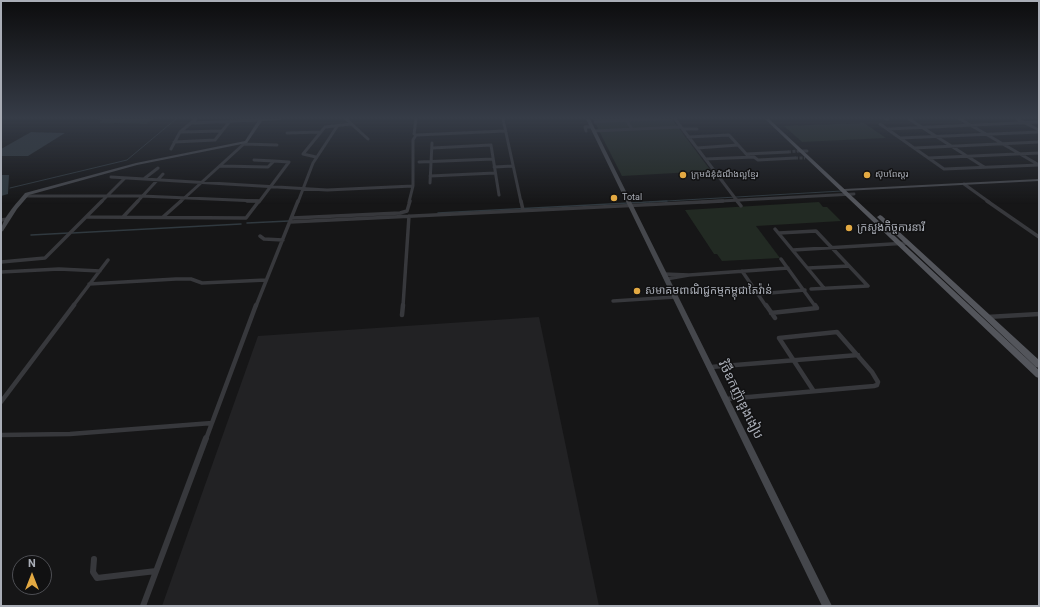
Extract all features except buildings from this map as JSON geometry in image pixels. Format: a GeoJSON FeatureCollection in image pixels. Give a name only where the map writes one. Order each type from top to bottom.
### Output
{"type":"FeatureCollection","features":[{"type":"Feature","properties":{"kind":"main road"},"geometry":{"type":"LineString","coordinates":[[798,147],[1039,365]]}},
{"type":"Feature","properties":{"kind":"main road"},"geometry":{"type":"LineString","coordinates":[[799,147],[807,158],[849,192]]}},
{"type":"Feature","properties":{"kind":"main road"},"geometry":{"type":"LineString","coordinates":[[905,244],[1039,375]]}},
{"type":"Feature","properties":{"kind":"street"},"geometry":{"type":"LineString","coordinates":[[1,230],[25,196],[136,164],[223,147]]}},
{"type":"Feature","properties":{"kind":"street"},"geometry":{"type":"LineString","coordinates":[[163,217],[240,147]]}},
{"type":"Feature","properties":{"kind":"street"},"geometry":{"type":"LineString","coordinates":[[308,147],[303,154],[316,157]]}},
{"type":"Feature","properties":{"kind":"street"},"geometry":{"type":"LineString","coordinates":[[143,606],[266,280],[302,189],[316,157],[323,147]]}},
{"type":"Feature","properties":{"kind":"street"},"geometry":{"type":"LineString","coordinates":[[291,220],[407,211],[413,186],[413,147]]}},
{"type":"Feature","properties":{"kind":"street"},"geometry":{"type":"LineString","coordinates":[[430,183],[432,148],[452,147]]}},
{"type":"Feature","properties":{"kind":"street"},"geometry":{"type":"LineString","coordinates":[[491,147],[499,195]]}},
{"type":"Feature","properties":{"kind":"street"},"geometry":{"type":"LineString","coordinates":[[509,147],[522,209]]}},
{"type":"Feature","properties":{"kind":"street","name":"វិថីឧកញ៉ាឌួងងៀប"},"geometry":{"type":"LineString","coordinates":[[602,147],[827,606]]}},
{"type":"Feature","properties":{"kind":"street"},"geometry":{"type":"LineString","coordinates":[[697,148],[706,147]]}},
{"type":"Feature","properties":{"kind":"street"},"geometry":{"type":"LineString","coordinates":[[740,147],[749,157]]}},
{"type":"Feature","properties":{"kind":"street"},"geometry":{"type":"LineString","coordinates":[[914,148],[927,147]]}},
{"type":"Feature","properties":{"kind":"street"},"geometry":{"type":"LineString","coordinates":[[954,147],[985,168]]}},
{"type":"Feature","properties":{"kind":"street"},"geometry":{"type":"LineString","coordinates":[[1008,147],[1039,165]]}},
{"type":"Feature","properties":{"kind":"street"},"geometry":{"type":"LineString","coordinates":[[697,148],[741,206]]}},
{"type":"Feature","properties":{"kind":"street"},"geometry":{"type":"LineString","coordinates":[[914,148],[944,169],[1039,165]]}},
{"type":"Feature","properties":{"kind":"street"},"geometry":{"type":"LineString","coordinates":[[746,154],[787,152],[793,158],[758,160],[752,154]]}},
{"type":"Feature","properties":{"kind":"street"},"geometry":{"type":"LineString","coordinates":[[928,158],[1039,153]]}},
{"type":"Feature","properties":{"kind":"street"},"geometry":{"type":"LineString","coordinates":[[705,159],[754,157]]}},
{"type":"Feature","properties":{"kind":"street"},"geometry":{"type":"LineString","coordinates":[[419,162],[493,159]]}},
{"type":"Feature","properties":{"kind":"street"},"geometry":{"type":"LineString","coordinates":[[87,217],[244,219],[289,162],[254,160]]}},
{"type":"Feature","properties":{"kind":"street"},"geometry":{"type":"LineString","coordinates":[[220,166],[268,167],[274,161]]}},
{"type":"Feature","properties":{"kind":"street"},"geometry":{"type":"LineString","coordinates":[[494,166],[513,165]]}},
{"type":"Feature","properties":{"kind":"street"},"geometry":{"type":"LineString","coordinates":[[145,179],[158,168]]}},
{"type":"Feature","properties":{"kind":"street"},"geometry":{"type":"LineString","coordinates":[[430,176],[495,173]]}},
{"type":"Feature","properties":{"kind":"street"},"geometry":{"type":"LineString","coordinates":[[123,217],[140,196],[163,174]]}},
{"type":"Feature","properties":{"kind":"street"},"geometry":{"type":"LineString","coordinates":[[111,177],[327,190],[413,186]]}},
{"type":"Feature","properties":{"kind":"street"},"geometry":{"type":"LineString","coordinates":[[1,262],[43,259],[125,178]]}},
{"type":"Feature","properties":{"kind":"street"},"geometry":{"type":"LineString","coordinates":[[291,220],[409,216],[629,203],[736,200],[1039,180]]}},
{"type":"Feature","properties":{"kind":"street"},"geometry":{"type":"LineString","coordinates":[[964,184],[1039,237]]}},
{"type":"Feature","properties":{"kind":"street"},"geometry":{"type":"LineString","coordinates":[[25,196],[140,196],[258,201]]}},
{"type":"Feature","properties":{"kind":"street"},"geometry":{"type":"LineString","coordinates":[[402,315],[409,216]]}},
{"type":"Feature","properties":{"kind":"street"},"geometry":{"type":"LineString","coordinates":[[1,220],[8,219]]}},
{"type":"Feature","properties":{"kind":"street"},"geometry":{"type":"LineString","coordinates":[[775,229],[824,288]]}},
{"type":"Feature","properties":{"kind":"street"},"geometry":{"type":"LineString","coordinates":[[779,233],[816,231],[868,286],[811,289]]}},
{"type":"Feature","properties":{"kind":"street"},"geometry":{"type":"LineString","coordinates":[[260,236],[264,239],[283,240]]}},
{"type":"Feature","properties":{"kind":"street"},"geometry":{"type":"LineString","coordinates":[[793,250],[905,244]]}},
{"type":"Feature","properties":{"kind":"street"},"geometry":{"type":"LineString","coordinates":[[771,313],[816,309],[818,307],[781,259]]}},
{"type":"Feature","properties":{"kind":"street"},"geometry":{"type":"LineString","coordinates":[[1,402],[108,260]]}},
{"type":"Feature","properties":{"kind":"street"},"geometry":{"type":"LineString","coordinates":[[808,268],[849,266]]}},
{"type":"Feature","properties":{"kind":"street"},"geometry":{"type":"LineString","coordinates":[[665,276],[684,277],[689,275],[788,268]]}},
{"type":"Feature","properties":{"kind":"street"},"geometry":{"type":"LineString","coordinates":[[1,272],[52,269],[100,271]]}},
{"type":"Feature","properties":{"kind":"street"},"geometry":{"type":"LineString","coordinates":[[742,271],[775,318]]}},
{"type":"Feature","properties":{"kind":"street"},"geometry":{"type":"LineString","coordinates":[[90,284],[176,278],[191,279],[202,282],[266,280]]}},
{"type":"Feature","properties":{"kind":"street"},"geometry":{"type":"LineString","coordinates":[[758,294],[805,290]]}},
{"type":"Feature","properties":{"kind":"street"},"geometry":{"type":"LineString","coordinates":[[614,301],[675,297]]}},
{"type":"Feature","properties":{"kind":"street"},"geometry":{"type":"LineString","coordinates":[[986,317],[1039,314]]}},
{"type":"Feature","properties":{"kind":"street"},"geometry":{"type":"LineString","coordinates":[[726,399],[877,385],[878,382],[872,372],[837,332],[779,338],[812,390]]}},
{"type":"Feature","properties":{"kind":"street"},"geometry":{"type":"LineString","coordinates":[[711,367],[858,356]]}},
{"type":"Feature","properties":{"kind":"street"},"geometry":{"type":"LineString","coordinates":[[1,435],[70,434],[212,423]]}},
{"type":"Feature","properties":{"kind":"street"},"geometry":{"type":"LineString","coordinates":[[94,559],[93,572],[97,578],[156,571]]}},
{"type":"Feature","properties":{"kind":"shaded area"},"geometry":{"type":"Polygon","coordinates":[[[4,147],[42,147],[28,156],[1,156],[1,149],[4,147]]]}},
{"type":"Feature","properties":{"kind":"shaded area"},"geometry":{"type":"Polygon","coordinates":[[[607,147],[693,147],[711,171],[622,176],[607,147]]]}},
{"type":"Feature","properties":{"kind":"shaded area"},"geometry":{"type":"Polygon","coordinates":[[[1,175],[9,175],[8,194],[1,196],[1,175]]]}},
{"type":"Feature","properties":{"kind":"shaded area"},"geometry":{"type":"Polygon","coordinates":[[[819,202],[823,207],[827,207],[841,221],[756,226],[780,258],[722,261],[717,254],[714,254],[685,210],[819,202]]]}},
{"type":"Feature","properties":{"kind":"shaded area"},"geometry":{"type":"Polygon","coordinates":[[[539,317],[599,606],[162,606],[258,336],[539,317]]]}},
{"type":"Feature","properties":{"kind":"waterway"},"geometry":{"type":"LineString","coordinates":[[10,188],[127,160],[142,147]]}},
{"type":"Feature","properties":{"kind":"waterway"},"geometry":{"type":"LineString","coordinates":[[661,201],[842,191]]}},
{"type":"Feature","properties":{"kind":"waterway"},"geometry":{"type":"LineString","coordinates":[[438,213],[661,201]]}},
{"type":"Feature","properties":{"kind":"waterway"},"geometry":{"type":"LineString","coordinates":[[649,202],[661,201]]}},
{"type":"Feature","properties":{"kind":"waterway"},"geometry":{"type":"LineString","coordinates":[[661,201],[667,201]]}},
{"type":"Feature","properties":{"kind":"waterway"},"geometry":{"type":"LineString","coordinates":[[247,223],[289,221]]}},
{"type":"Feature","properties":{"kind":"waterway"},"geometry":{"type":"LineString","coordinates":[[72,233],[241,224]]}},
{"type":"Feature","properties":{"kind":"waterway"},"geometry":{"type":"LineString","coordinates":[[31,235],[69,233]]}},
{"type":"Feature","properties":{"kind":"tunnel"},"geometry":{"type":"LineString","coordinates":[[788,152],[798,151]]}},
{"type":"Feature","properties":{"kind":"tunnel"},"geometry":{"type":"LineString","coordinates":[[795,158],[805,158]]}},
{"type":"Feature","properties":{"kind":"place","name":"ក្រុមជំនុំដំណឹងល្អខ្មែរ"},"geometry":{"type":"Point","coordinates":[683,175]}},
{"type":"Feature","properties":{"kind":"place","name":"ស៊ុបពែស្តរ"},"geometry":{"type":"Point","coordinates":[867,175]}},
{"type":"Feature","properties":{"kind":"place","name":"Total"},"geometry":{"type":"Point","coordinates":[614,198]}},
{"type":"Feature","properties":{"kind":"place","name":"ក្រសួងកិច្ចការនារី"},"geometry":{"type":"Point","coordinates":[849,228]}},
{"type":"Feature","properties":{"kind":"place","name":"សមាគមពាណិជ្ជកម្មកម្ពុជាតៃវ៉ាន់"},"geometry":{"type":"Point","coordinates":[637,291]}}]}
